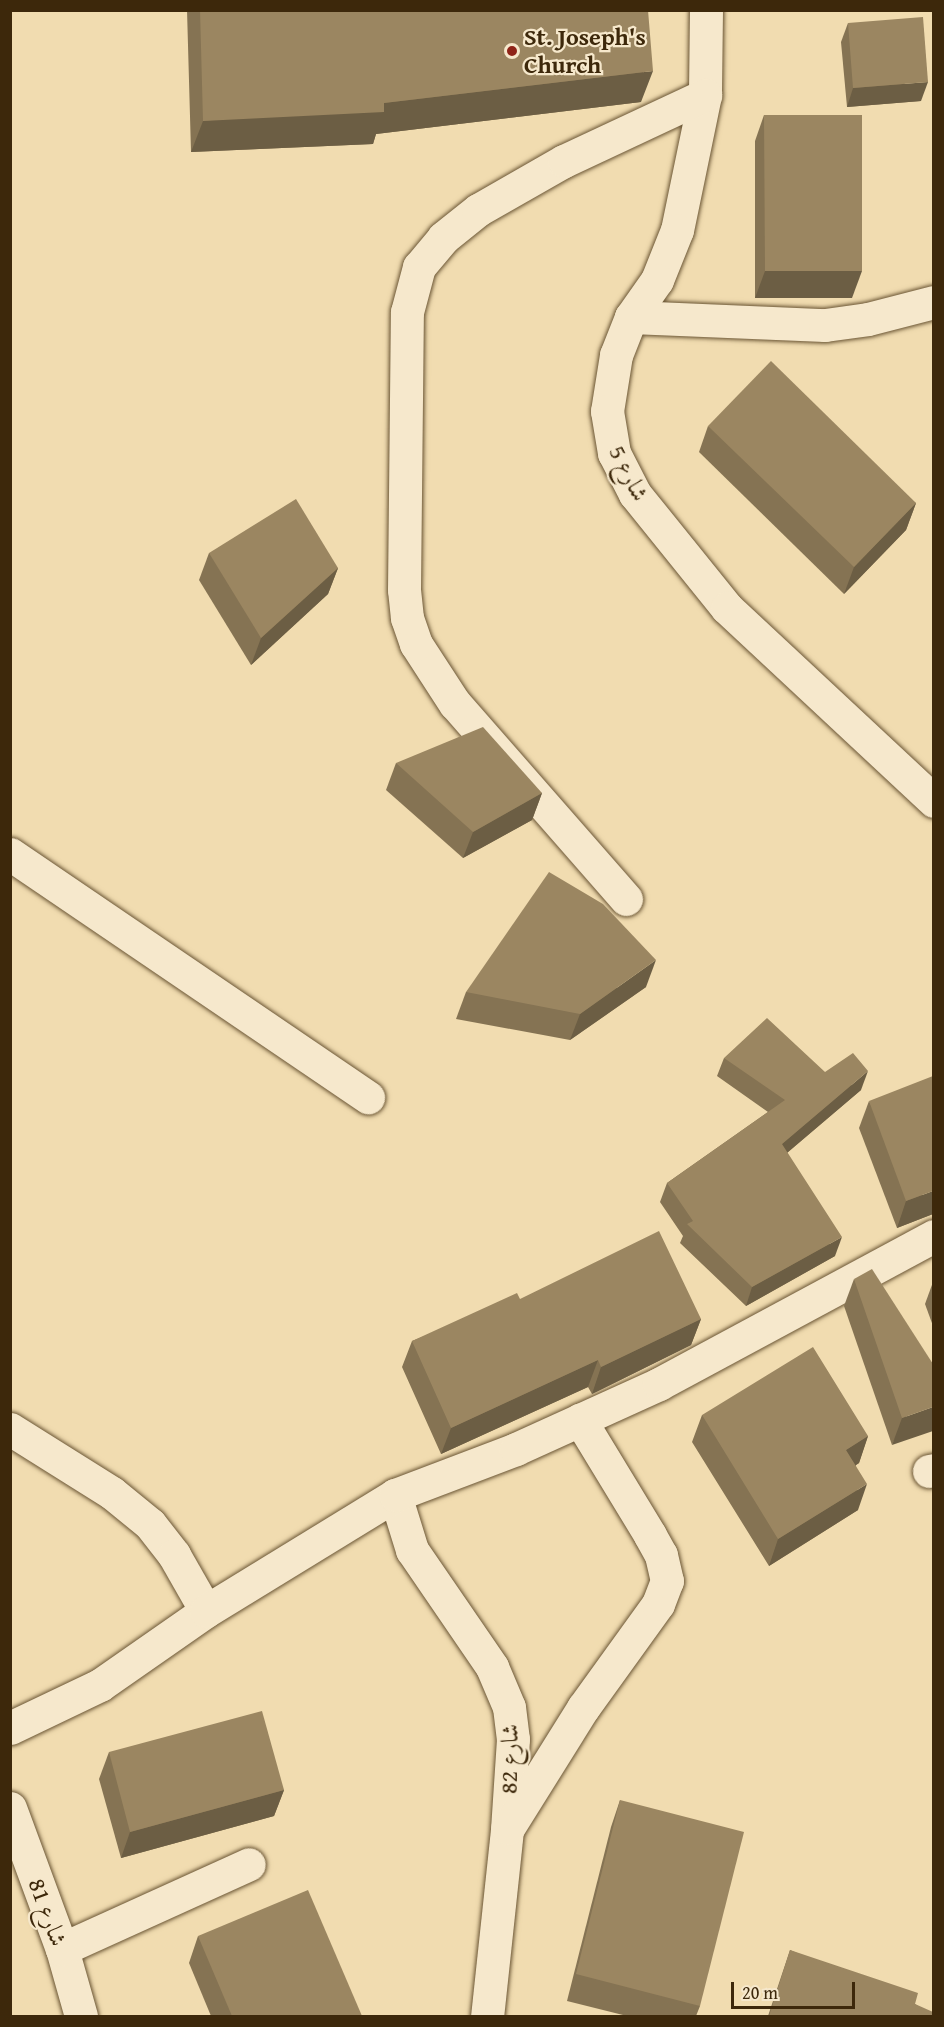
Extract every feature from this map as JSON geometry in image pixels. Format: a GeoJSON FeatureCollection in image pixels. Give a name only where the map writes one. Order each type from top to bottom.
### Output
{"type":"FeatureCollection","features":[{"type":"Feature","properties":{"kind":"street","name":"شارع 5"},"geometry":{"type":"LineString","coordinates":[[706,10],[705,95],[677,230],[657,280],[631,317],[616,355],[607,411],[614,453],[635,494],[727,608],[933,801]]}},
{"type":"Feature","properties":{"kind":"street"},"geometry":{"type":"LineString","coordinates":[[626,899],[455,704],[416,644],[407,618],[404,590],[407,312],[419,267],[443,238],[478,210],[564,161],[705,95]]}},
{"type":"Feature","properties":{"kind":"street"},"geometry":{"type":"LineString","coordinates":[[631,317],[825,324],[868,319],[933,302]]}},
{"type":"Feature","properties":{"kind":"street"},"geometry":{"type":"LineString","coordinates":[[10,854],[368,1097]]}},
{"type":"Feature","properties":{"kind":"street"},"geometry":{"type":"LineString","coordinates":[[10,1728],[100,1685],[206,1611],[395,1495],[580,1420],[659,1384],[933,1236]]}},
{"type":"Feature","properties":{"kind":"street"},"geometry":{"type":"LineString","coordinates":[[507,1830],[583,1708],[658,1604],[667,1581],[661,1555],[580,1420]]}},
{"type":"Feature","properties":{"kind":"street"},"geometry":{"type":"LineString","coordinates":[[10,1429],[112,1492],[150,1524],[174,1555],[206,1611]]}},
{"type":"Feature","properties":{"kind":"street","name":"شارع 82"},"geometry":{"type":"LineString","coordinates":[[395,1495],[412,1550],[492,1667],[509,1707],[513,1739],[507,1830],[487,2016]]}},
{"type":"Feature","properties":{"kind":"street","name":"شارع 81"},"geometry":{"type":"LineString","coordinates":[[10,1808],[62,1949],[81,2016]]}},
{"type":"Feature","properties":{"kind":"street"},"geometry":{"type":"LineString","coordinates":[[62,1949],[249,1864]]}},
{"type":"Feature","properties":{"kind":"building"},"geometry":{"type":"Polygon","coordinates":[[[200,10],[648,10],[653,71],[384,103],[384,112],[203,121],[200,10]]]}},
{"type":"Feature","properties":{"kind":"building"},"geometry":{"type":"Polygon","coordinates":[[[923,17],[928,82],[853,88],[848,23],[923,17]]]}},
{"type":"Feature","properties":{"kind":"building"},"geometry":{"type":"Polygon","coordinates":[[[764,115],[862,115],[862,271],[765,271],[764,115]]]}},
{"type":"Feature","properties":{"kind":"building"},"geometry":{"type":"Polygon","coordinates":[[[771,361],[916,503],[854,567],[708,426],[771,361]]]}},
{"type":"Feature","properties":{"kind":"building"},"geometry":{"type":"Polygon","coordinates":[[[296,499],[338,568],[261,638],[209,553],[296,499]]]}},
{"type":"Feature","properties":{"kind":"building"},"geometry":{"type":"Polygon","coordinates":[[[483,727],[542,793],[473,832],[396,763],[483,727]]]}},
{"type":"Feature","properties":{"kind":"building"},"geometry":{"type":"Polygon","coordinates":[[[549,872],[603,904],[656,960],[580,1014],[466,992],[549,872]]]}},
{"type":"Feature","properties":{"kind":"building"},"geometry":{"type":"Polygon","coordinates":[[[767,1018],[825,1072],[853,1053],[868,1071],[782,1144],[842,1237],[752,1287],[687,1224],[693,1221],[667,1183],[785,1100],[724,1058],[767,1018]]]}},
{"type":"Feature","properties":{"kind":"building"},"geometry":{"type":"Polygon","coordinates":[[[933,1076],[933,1191],[906,1201],[869,1101],[933,1076]]]}},
{"type":"Feature","properties":{"kind":"building"},"geometry":{"type":"Polygon","coordinates":[[[659,1231],[701,1319],[601,1367],[598,1360],[451,1428],[412,1341],[517,1293],[520,1299],[659,1231]]]}},
{"type":"Feature","properties":{"kind":"building"},"geometry":{"type":"Polygon","coordinates":[[[872,1269],[933,1364],[933,1407],[902,1418],[854,1279],[872,1269]]]}},
{"type":"Feature","properties":{"kind":"building"},"geometry":{"type":"Polygon","coordinates":[[[813,1347],[868,1436],[846,1450],[867,1484],[778,1539],[702,1415],[813,1347]]]}},
{"type":"Feature","properties":{"kind":"building"},"geometry":{"type":"Polygon","coordinates":[[[262,1711],[284,1790],[130,1832],[109,1752],[262,1711]]]}},
{"type":"Feature","properties":{"kind":"building"},"geometry":{"type":"Polygon","coordinates":[[[620,1800],[744,1832],[700,2006],[576,1974],[620,1800]]]}},
{"type":"Feature","properties":{"kind":"building"},"geometry":{"type":"Polygon","coordinates":[[[308,1890],[362,2016],[232,2016],[198,1936],[308,1890]]]}},
{"type":"Feature","properties":{"kind":"building"},"geometry":{"type":"Polygon","coordinates":[[[790,1950],[918,1993],[915,2004],[933,2012],[933,2016],[769,2016],[790,1950]]]}},
{"type":"Feature","properties":{"kind":"place","name":"St. Joseph's Church"},"geometry":{"type":"Point","coordinates":[512,51]}}]}
